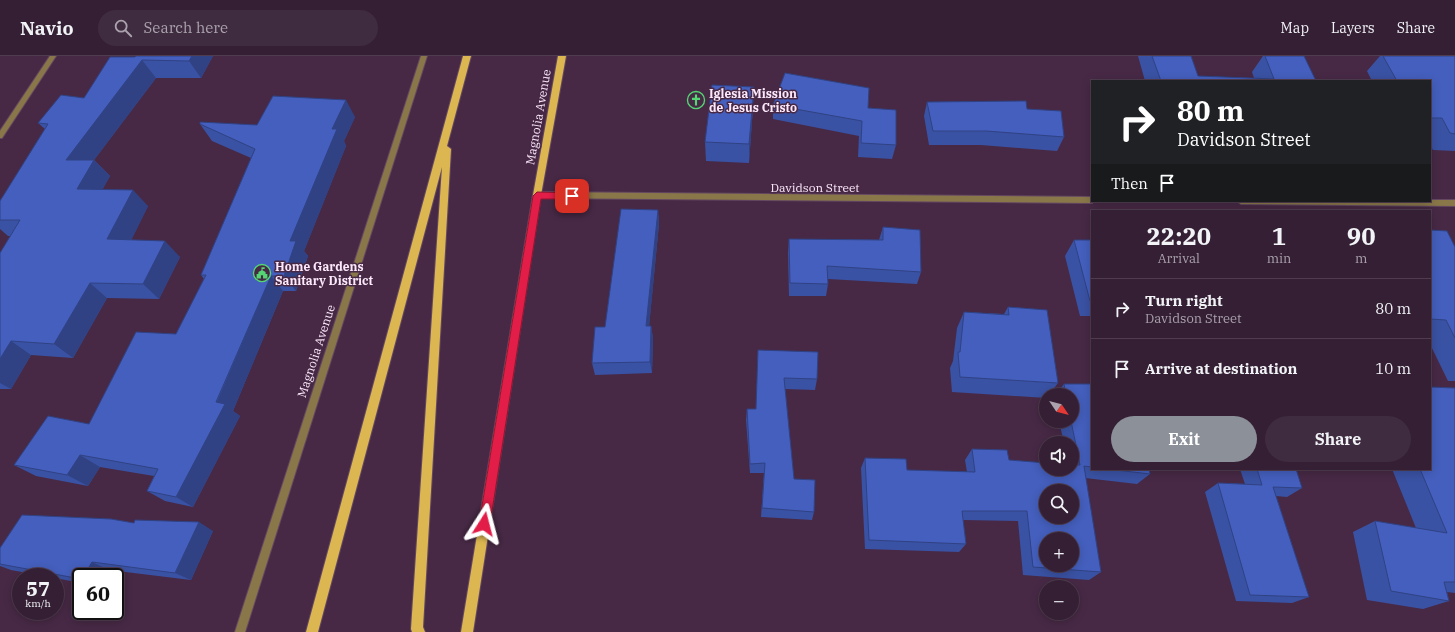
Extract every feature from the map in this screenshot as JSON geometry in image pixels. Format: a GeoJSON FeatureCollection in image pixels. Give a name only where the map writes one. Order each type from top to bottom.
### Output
{"type":"FeatureCollection","features":[{"type":"Feature","properties":{"kind":"main road"},"geometry":{"type":"LineString","coordinates":[[312,632],[467,56]]}},
{"type":"Feature","properties":{"kind":"main road","name":"Magnolia Avenue"},"geometry":{"type":"LineString","coordinates":[[467,632],[537,196],[562,56]]}},
{"type":"Feature","properties":{"kind":"main road"},"geometry":{"type":"LineString","coordinates":[[419,632],[417,629],[448,127]]}},
{"type":"Feature","properties":{"kind":"street"},"geometry":{"type":"LineString","coordinates":[[0,136],[53,56]]}},
{"type":"Feature","properties":{"kind":"street","name":"Magnolia Avenue"},"geometry":{"type":"LineString","coordinates":[[240,632],[424,56]]}},
{"type":"Feature","properties":{"kind":"street","name":"Davidson Street"},"geometry":{"type":"LineString","coordinates":[[537,196],[1091,200]]}},
{"type":"Feature","properties":{"kind":"street"},"geometry":{"type":"LineString","coordinates":[[1348,202],[1455,203]]}},
{"type":"Feature","properties":{"kind":"building"},"geometry":{"type":"Polygon","coordinates":[[[192,56],[189,61],[142,60],[66,160],[94,160],[77,189],[133,190],[107,239],[165,241],[143,284],[90,283],[54,344],[11,341],[0,359],[0,253],[20,220],[0,220],[0,201],[48,124],[38,123],[61,95],[84,98],[110,57],[192,56]]]}},
{"type":"Feature","properties":{"kind":"building"},"geometry":{"type":"Polygon","coordinates":[[[1152,56],[1191,56],[1198,76],[1274,79],[1265,56],[1304,56],[1316,80],[1161,80],[1152,56]]]}},
{"type":"Feature","properties":{"kind":"building"},"geometry":{"type":"Polygon","coordinates":[[[1383,56],[1455,56],[1455,134],[1450,133],[1442,118],[1431,118],[1431,80],[1396,80],[1383,56]]]}},
{"type":"Feature","properties":{"kind":"building"},"geometry":{"type":"Polygon","coordinates":[[[785,73],[869,88],[868,108],[896,110],[896,145],[861,143],[862,121],[773,105],[785,73]]]}},
{"type":"Feature","properties":{"kind":"building"},"geometry":{"type":"Polygon","coordinates":[[[712,85],[754,87],[749,144],[705,142],[712,85]]]}},
{"type":"Feature","properties":{"kind":"building"},"geometry":{"type":"Polygon","coordinates":[[[273,96],[346,100],[332,129],[337,129],[290,241],[296,241],[284,276],[271,276],[216,402],[225,404],[176,497],[147,491],[158,469],[80,455],[67,475],[14,465],[48,416],[89,424],[136,332],[176,334],[206,275],[201,275],[255,149],[200,124],[200,122],[257,125],[273,96]]]}},
{"type":"Feature","properties":{"kind":"building"},"geometry":{"type":"Polygon","coordinates":[[[1026,101],[1027,109],[1061,111],[1064,137],[986,131],[933,131],[927,102],[1026,101]]]}},
{"type":"Feature","properties":{"kind":"building"},"geometry":{"type":"Polygon","coordinates":[[[621,209],[658,210],[646,326],[651,326],[650,362],[592,363],[595,327],[605,327],[621,209]]]}},
{"type":"Feature","properties":{"kind":"building"},"geometry":{"type":"Polygon","coordinates":[[[883,227],[920,230],[921,272],[827,266],[828,284],[790,283],[789,239],[883,240],[883,227]]]}},
{"type":"Feature","properties":{"kind":"building"},"geometry":{"type":"Polygon","coordinates":[[[1431,230],[1447,231],[1455,247],[1455,338],[1446,320],[1431,319],[1431,230]]]}},
{"type":"Feature","properties":{"kind":"building"},"geometry":{"type":"Polygon","coordinates":[[[1074,240],[1091,240],[1090,301],[1074,240]]]}},
{"type":"Feature","properties":{"kind":"building"},"geometry":{"type":"Polygon","coordinates":[[[1008,307],[1047,310],[1058,383],[960,377],[958,352],[960,352],[964,312],[1009,315],[1008,307]]]}},
{"type":"Feature","properties":{"kind":"building"},"geometry":{"type":"Polygon","coordinates":[[[758,350],[818,352],[817,379],[784,378],[794,479],[815,480],[814,512],[762,508],[765,463],[750,464],[747,409],[756,409],[758,350]]]}},
{"type":"Feature","properties":{"kind":"building"},"geometry":{"type":"Polygon","coordinates":[[[1064,384],[1091,384],[1091,467],[1084,466],[1101,572],[1079,570],[1079,532],[1039,532],[1039,567],[1033,567],[1027,511],[962,511],[966,544],[869,540],[865,458],[906,459],[907,470],[975,472],[972,449],[1007,450],[1009,460],[1039,462],[1039,476],[1079,476],[1079,436],[1074,436],[1072,428],[1079,428],[1079,388],[1065,388],[1064,384]]]}},
{"type":"Feature","properties":{"kind":"building"},"geometry":{"type":"Polygon","coordinates":[[[1431,387],[1455,388],[1455,582],[1444,582],[1449,601],[1391,591],[1375,521],[1447,533],[1420,470],[1431,470],[1431,387]]]}},
{"type":"Feature","properties":{"kind":"building"},"geometry":{"type":"Polygon","coordinates":[[[1116,470],[1149,470],[1150,474],[1116,470]]]}},
{"type":"Feature","properties":{"kind":"building"},"geometry":{"type":"Polygon","coordinates":[[[1257,470],[1296,470],[1302,488],[1273,487],[1309,597],[1250,595],[1218,483],[1262,485],[1257,470]]]}},
{"type":"Feature","properties":{"kind":"building"},"geometry":{"type":"Polygon","coordinates":[[[22,515],[111,519],[134,523],[135,520],[199,522],[175,573],[92,562],[88,568],[72,568],[72,577],[64,576],[64,568],[22,568],[0,564],[0,548],[22,515]]]}},
{"type":"Feature","properties":{"kind":"place","name":"Iglesia Mission de Jesus Cristo"},"geometry":{"type":"Point","coordinates":[696,100]}},
{"type":"Feature","properties":{"kind":"place","name":"Home Gardens Sanitary District"},"geometry":{"type":"Point","coordinates":[262,273]}},
{"type":"Feature","properties":{"kind":"route"},"geometry":{"type":"LineString","coordinates":[[484,524],[537,196],[572,196]]}}]}
